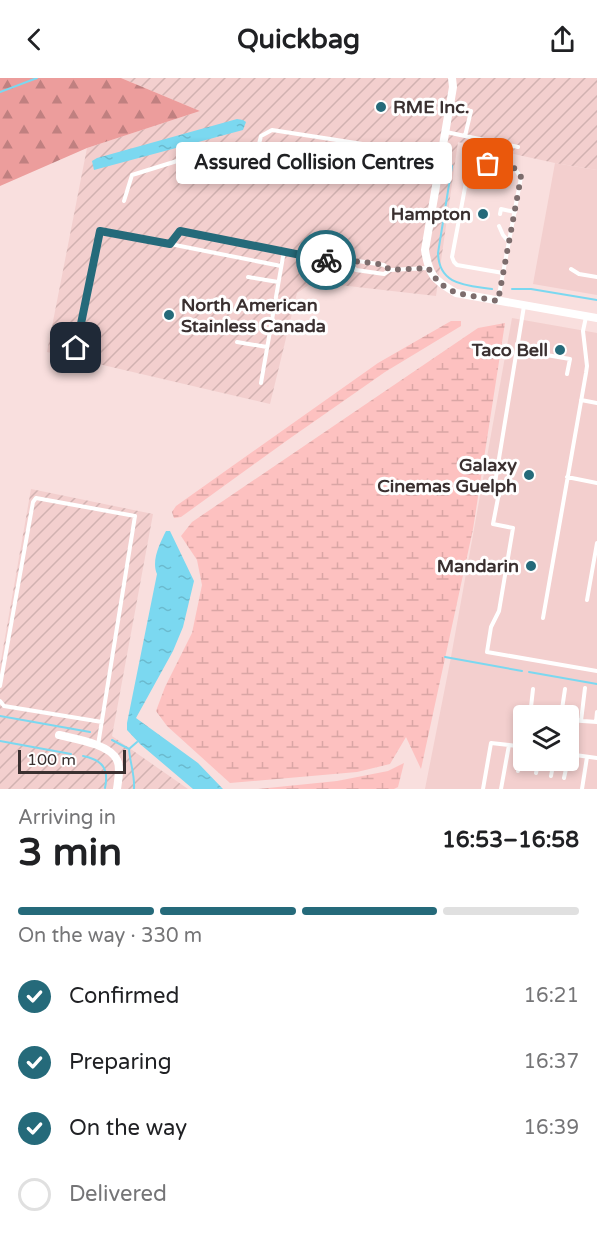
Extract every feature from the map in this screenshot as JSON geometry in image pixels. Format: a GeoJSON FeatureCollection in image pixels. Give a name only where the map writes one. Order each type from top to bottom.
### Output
{"type":"FeatureCollection","features":[{"type":"Feature","properties":{"kind":"street"},"geometry":{"type":"LineString","coordinates":[[452,78],[453,87],[426,250],[428,268],[439,283],[456,293],[597,318]]}},
{"type":"Feature","properties":{"kind":"street"},"geometry":{"type":"LineString","coordinates":[[59,735],[106,748],[118,760],[117,789]]}},
{"type":"Feature","properties":{"kind":"lane"},"geometry":{"type":"LineString","coordinates":[[465,136],[471,111]]}},
{"type":"Feature","properties":{"kind":"lane"},"geometry":{"type":"LineString","coordinates":[[124,201],[132,175],[177,161],[254,164],[261,136],[272,130],[441,156]]}},
{"type":"Feature","properties":{"kind":"lane"},"geometry":{"type":"LineString","coordinates":[[445,132],[518,147]]}},
{"type":"Feature","properties":{"kind":"lane"},"geometry":{"type":"LineString","coordinates":[[407,178],[411,151]]}},
{"type":"Feature","properties":{"kind":"lane"},"geometry":{"type":"LineString","coordinates":[[498,301],[521,177],[514,168],[470,161],[452,257],[457,265],[503,273]]}},
{"type":"Feature","properties":{"kind":"lane"},"geometry":{"type":"LineString","coordinates":[[500,214],[501,209],[515,212]]}},
{"type":"Feature","properties":{"kind":"lane"},"geometry":{"type":"LineString","coordinates":[[499,226],[509,241]]}},
{"type":"Feature","properties":{"kind":"lane"},"geometry":{"type":"LineString","coordinates":[[76,348],[100,231],[281,266]]}},
{"type":"Feature","properties":{"kind":"lane"},"geometry":{"type":"LineString","coordinates":[[170,244],[180,231],[351,265],[356,270],[384,274],[390,270],[428,268]]}},
{"type":"Feature","properties":{"kind":"lane"},"geometry":{"type":"LineString","coordinates":[[261,383],[284,251]]}},
{"type":"Feature","properties":{"kind":"lane"},"geometry":{"type":"LineString","coordinates":[[351,265],[358,261],[384,265],[390,270]]}},
{"type":"Feature","properties":{"kind":"lane"},"geometry":{"type":"LineString","coordinates":[[571,269],[579,274],[597,277]]}},
{"type":"Feature","properties":{"kind":"lane"},"geometry":{"type":"LineString","coordinates":[[248,277],[278,282]]}},
{"type":"Feature","properties":{"kind":"lane"},"geometry":{"type":"LineString","coordinates":[[524,306],[494,489],[498,498],[493,524],[513,528],[499,611],[491,627],[487,652],[597,671]]}},
{"type":"Feature","properties":{"kind":"lane"},"geometry":{"type":"LineString","coordinates":[[543,618],[586,366],[583,331],[586,316]]}},
{"type":"Feature","properties":{"kind":"lane"},"geometry":{"type":"LineString","coordinates":[[237,342],[267,347]]}},
{"type":"Feature","properties":{"kind":"lane"},"geometry":{"type":"LineString","coordinates":[[517,350],[570,359],[567,374]]}},
{"type":"Feature","properties":{"kind":"lane"},"geometry":{"type":"LineString","coordinates":[[581,400],[597,403]]}},
{"type":"Feature","properties":{"kind":"lane"},"geometry":{"type":"LineString","coordinates":[[567,477],[597,483]]}},
{"type":"Feature","properties":{"kind":"lane"},"geometry":{"type":"LineString","coordinates":[[0,686],[33,502],[36,498],[135,516],[98,746]]}},
{"type":"Feature","properties":{"kind":"lane"},"geometry":{"type":"LineString","coordinates":[[587,600],[597,543]]}},
{"type":"Feature","properties":{"kind":"lane"},"geometry":{"type":"LineString","coordinates":[[585,688],[581,721],[596,722],[597,712]]}},
{"type":"Feature","properties":{"kind":"lane"},"geometry":{"type":"LineString","coordinates":[[531,705],[533,689]]}},
{"type":"Feature","properties":{"kind":"lane"},"geometry":{"type":"LineString","coordinates":[[563,705],[565,689]]}},
{"type":"Feature","properties":{"kind":"lane"},"geometry":{"type":"LineString","coordinates":[[0,701],[4,706],[102,722]]}},
{"type":"Feature","properties":{"kind":"lane"},"geometry":{"type":"LineString","coordinates":[[483,789],[491,742],[513,746]]}},
{"type":"Feature","properties":{"kind":"lane"},"geometry":{"type":"LineString","coordinates":[[501,789],[509,745]]}},
{"type":"Feature","properties":{"kind":"lane"},"geometry":{"type":"LineString","coordinates":[[579,757],[597,758]]}},
{"type":"Feature","properties":{"kind":"lane"},"geometry":{"type":"LineString","coordinates":[[582,789],[587,757]]}},
{"type":"Feature","properties":{"kind":"lane"},"geometry":{"type":"LineString","coordinates":[[551,776],[552,771]]}},
{"type":"Feature","properties":{"kind":"lane"},"geometry":{"type":"LineString","coordinates":[[564,778],[566,771]]}},
{"type":"Feature","properties":{"kind":"shaded area"},"geometry":{"type":"Polygon","coordinates":[[[121,78],[597,78],[597,170],[458,142],[436,296],[313,282],[297,293],[270,404],[47,352],[87,148],[200,111],[121,78]]]}},
{"type":"Feature","properties":{"kind":"shaded area"},"geometry":{"type":"Polygon","coordinates":[[[555,163],[597,170],[597,295],[533,284],[555,163]]]}},
{"type":"Feature","properties":{"kind":"shaded area"},"geometry":{"type":"Polygon","coordinates":[[[512,318],[597,333],[597,789],[425,789],[512,318]]]}},
{"type":"Feature","properties":{"kind":"shaded area"},"geometry":{"type":"Polygon","coordinates":[[[31,489],[153,514],[112,736],[188,789],[0,789],[0,666],[31,489]]]}},
{"type":"Feature","properties":{"kind":"green space"},"geometry":{"type":"Polygon","coordinates":[[[0,78],[121,78],[200,111],[87,148],[0,186],[0,78]]]}},
{"type":"Feature","properties":{"kind":"green space"},"geometry":{"type":"Polygon","coordinates":[[[451,321],[461,321],[461,326],[385,372],[181,517],[174,518],[172,512],[176,506],[378,363],[451,321]]]}},
{"type":"Feature","properties":{"kind":"green space"},"geometry":{"type":"Polygon","coordinates":[[[505,323],[473,529],[421,769],[406,737],[390,764],[357,772],[230,783],[167,726],[156,711],[165,687],[192,633],[202,585],[197,560],[181,536],[192,522],[478,328],[505,323]]]}},
{"type":"Feature","properties":{"kind":"green space"},"geometry":{"type":"Polygon","coordinates":[[[404,763],[398,787],[394,789],[258,789],[337,781],[388,771],[404,763]]]}},
{"type":"Feature","properties":{"kind":"water"},"geometry":{"type":"Polygon","coordinates":[[[237,119],[246,122],[243,130],[94,170],[92,161],[97,158],[237,119]]]}},
{"type":"Feature","properties":{"kind":"water"},"geometry":{"type":"Polygon","coordinates":[[[166,531],[170,531],[194,581],[183,627],[173,651],[136,718],[198,763],[223,789],[193,789],[127,730],[157,574],[155,563],[166,531]]]}},
{"type":"Feature","properties":{"kind":"waterway"},"geometry":{"type":"LineString","coordinates":[[0,92],[37,78]]}},
{"type":"Feature","properties":{"kind":"waterway"},"geometry":{"type":"LineString","coordinates":[[452,166],[438,253],[440,264],[443,272],[456,282],[492,289]]}},
{"type":"Feature","properties":{"kind":"waterway"},"geometry":{"type":"LineString","coordinates":[[512,289],[531,289],[597,300]]}},
{"type":"Feature","properties":{"kind":"waterway"},"geometry":{"type":"LineString","coordinates":[[445,657],[522,671]]}},
{"type":"Feature","properties":{"kind":"waterway"},"geometry":{"type":"LineString","coordinates":[[529,672],[597,684]]}},
{"type":"Feature","properties":{"kind":"waterway"},"geometry":{"type":"LineString","coordinates":[[0,716],[90,732]]}},
{"type":"Feature","properties":{"kind":"waterway"},"geometry":{"type":"LineString","coordinates":[[112,740],[129,749],[134,789]]}},
{"type":"Feature","properties":{"kind":"waterway"},"geometry":{"type":"LineString","coordinates":[[0,741],[71,754]]}},
{"type":"Feature","properties":{"kind":"waterway"},"geometry":{"type":"LineString","coordinates":[[129,749],[137,742]]}},
{"type":"Feature","properties":{"kind":"waterway"},"geometry":{"type":"LineString","coordinates":[[83,756],[103,766],[106,776],[105,788]]}},
{"type":"Feature","properties":{"kind":"way so far"},"geometry":{"type":"LineString","coordinates":[[326,260],[351,265],[358,261],[384,265],[390,270],[428,268],[439,283],[456,293],[498,301],[521,177],[514,168],[488,164]]}},
{"type":"Feature","properties":{"kind":"place","name":"RME Inc."},"geometry":{"type":"Point","coordinates":[381,107]}},
{"type":"Feature","properties":{"kind":"place","name":"Assured Collision Centres"},"geometry":{"type":"Point","coordinates":[488,164]}},
{"type":"Feature","properties":{"kind":"place","name":"Hampton"},"geometry":{"type":"Point","coordinates":[483,214]}},
{"type":"Feature","properties":{"kind":"place","name":"North American Stainless Canada"},"geometry":{"type":"Point","coordinates":[169,315]}},
{"type":"Feature","properties":{"kind":"place","name":"Taco Bell"},"geometry":{"type":"Point","coordinates":[560,350]}},
{"type":"Feature","properties":{"kind":"place","name":"Galaxy Cinemas Guelph"},"geometry":{"type":"Point","coordinates":[529,475]}},
{"type":"Feature","properties":{"kind":"place","name":"Mandarin"},"geometry":{"type":"Point","coordinates":[531,566]}},
{"type":"Feature","properties":{"kind":"route"},"geometry":{"type":"LineString","coordinates":[[76,348],[100,231],[170,244],[180,231],[326,260]]}}]}
